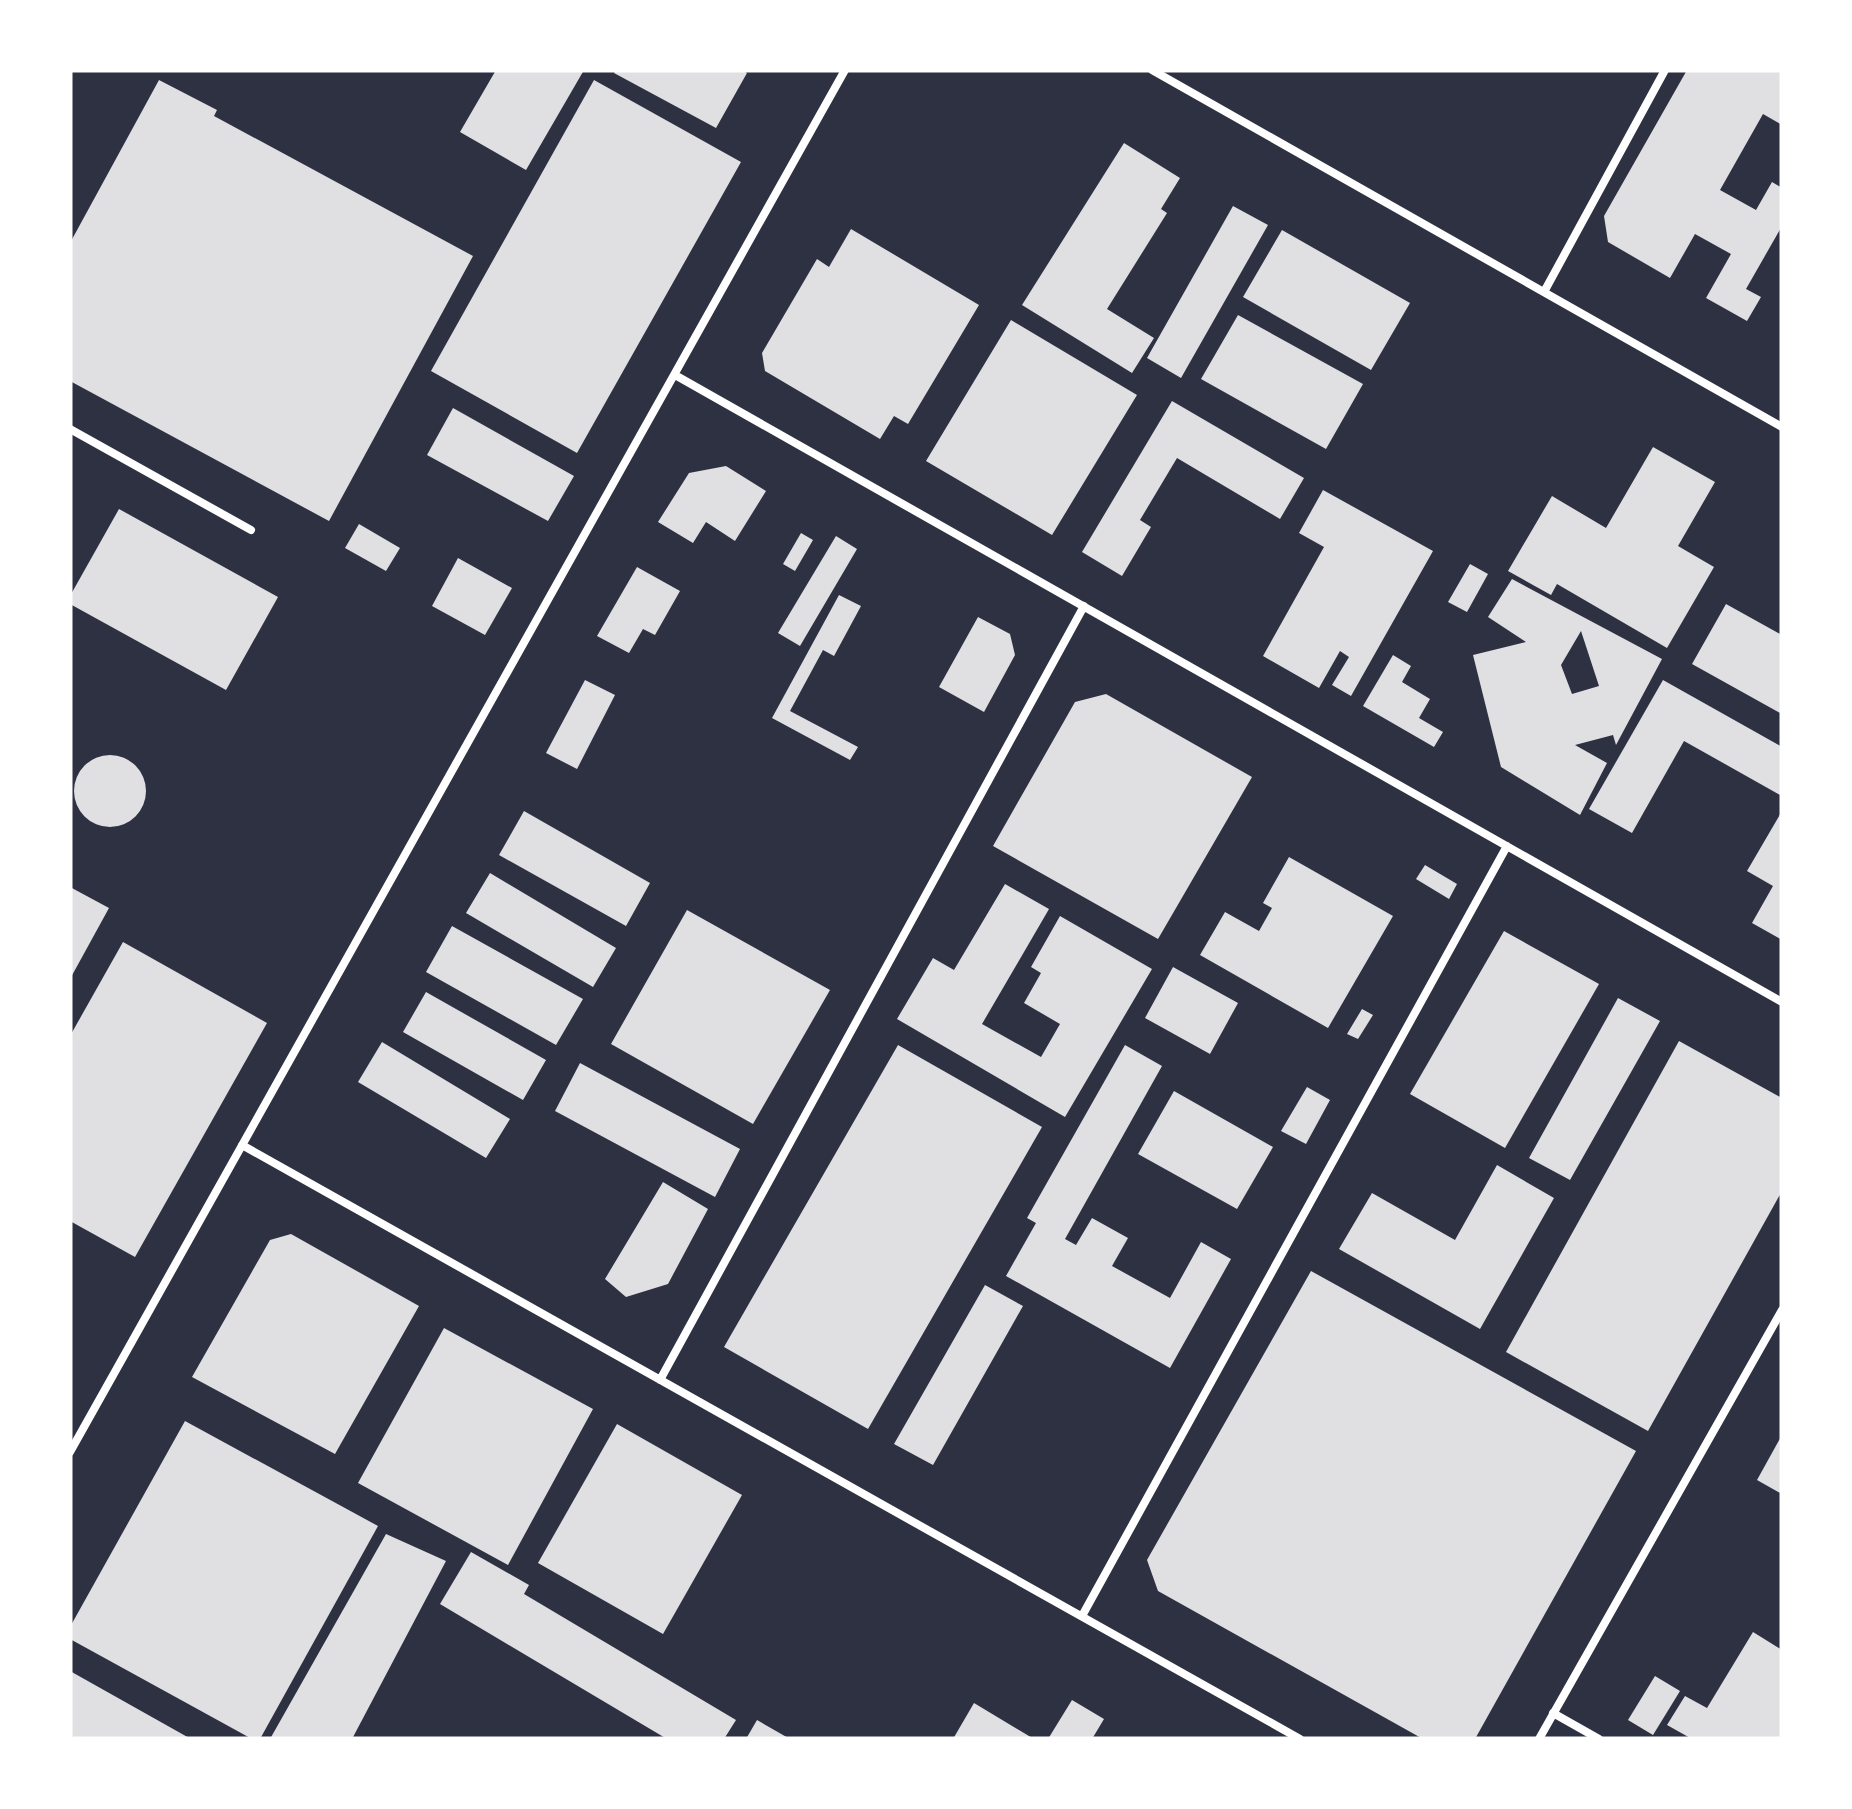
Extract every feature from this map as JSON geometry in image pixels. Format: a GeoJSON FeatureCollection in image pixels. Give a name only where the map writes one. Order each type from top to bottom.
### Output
{"type":"FeatureCollection","features":[{"type":"Feature","properties":{"kind":"lane"},"geometry":{"type":"LineString","coordinates":[[70,1452],[845,70]]}},
{"type":"Feature","properties":{"kind":"lane"},"geometry":{"type":"LineString","coordinates":[[1152,70],[1782,427]]}},
{"type":"Feature","properties":{"kind":"lane"},"geometry":{"type":"LineString","coordinates":[[1544,292],[1665,70]]}},
{"type":"Feature","properties":{"kind":"lane"},"geometry":{"type":"LineString","coordinates":[[675,375],[1782,1002]]}},
{"type":"Feature","properties":{"kind":"lane"},"geometry":{"type":"LineString","coordinates":[[70,429],[251,530]]}},
{"type":"Feature","properties":{"kind":"lane"},"geometry":{"type":"LineString","coordinates":[[660,1380],[1084,606]]}},
{"type":"Feature","properties":{"kind":"lane"},"geometry":{"type":"LineString","coordinates":[[1082,1616],[1507,846]]}},
{"type":"Feature","properties":{"kind":"lane"},"geometry":{"type":"LineString","coordinates":[[242,1146],[1300,1739]]}},
{"type":"Feature","properties":{"kind":"lane"},"geometry":{"type":"LineString","coordinates":[[1539,1739],[1782,1310]]}},
{"type":"Feature","properties":{"kind":"lane"},"geometry":{"type":"LineString","coordinates":[[1553,1713],[1599,1739]]}},
{"type":"Feature","properties":{"kind":"building"},"geometry":{"type":"Polygon","coordinates":[[[496,70],[584,70],[526,170],[460,132],[496,70]]]}},
{"type":"Feature","properties":{"kind":"building"},"geometry":{"type":"Polygon","coordinates":[[[1687,70],[1782,70],[1782,125],[1763,114],[1720,190],[1756,210],[1772,182],[1782,188],[1782,226],[1746,289],[1761,297],[1747,321],[1706,298],[1731,254],[1695,234],[1670,278],[1608,242],[1604,216],[1687,70]]]}},
{"type":"Feature","properties":{"kind":"building"},"geometry":{"type":"Polygon","coordinates":[[[614,73],[747,73],[716,128],[614,73]]]}},
{"type":"Feature","properties":{"kind":"building"},"geometry":{"type":"Polygon","coordinates":[[[159,80],[217,110],[214,116],[473,256],[329,521],[70,381],[70,243],[159,80]]]}},
{"type":"Feature","properties":{"kind":"building"},"geometry":{"type":"Polygon","coordinates":[[[594,80],[741,162],[577,453],[431,371],[594,80]]]}},
{"type":"Feature","properties":{"kind":"building"},"geometry":{"type":"Polygon","coordinates":[[[1124,143],[1180,178],[1161,209],[1167,213],[1107,309],[1154,338],[1132,373],[1022,305],[1124,143]]]}},
{"type":"Feature","properties":{"kind":"building"},"geometry":{"type":"Polygon","coordinates":[[[1233,206],[1268,225],[1181,378],[1147,358],[1233,206]]]}},
{"type":"Feature","properties":{"kind":"building"},"geometry":{"type":"Polygon","coordinates":[[[851,229],[979,305],[908,424],[894,416],[880,439],[765,371],[762,353],[817,259],[829,267],[851,229]]]}},
{"type":"Feature","properties":{"kind":"building"},"geometry":{"type":"Polygon","coordinates":[[[1282,230],[1410,303],[1371,370],[1243,297],[1282,230]]]}},
{"type":"Feature","properties":{"kind":"building"},"geometry":{"type":"Polygon","coordinates":[[[1238,315],[1363,384],[1326,449],[1201,379],[1238,315]]]}},
{"type":"Feature","properties":{"kind":"building"},"geometry":{"type":"Polygon","coordinates":[[[1011,320],[1137,395],[1052,535],[926,461],[1011,320]]]}},
{"type":"Feature","properties":{"kind":"building"},"geometry":{"type":"Polygon","coordinates":[[[1172,401],[1304,478],[1280,519],[1177,458],[1140,520],[1151,527],[1122,576],[1082,552],[1172,401]]]}},
{"type":"Feature","properties":{"kind":"building"},"geometry":{"type":"Polygon","coordinates":[[[453,408],[574,476],[548,521],[427,455],[453,408]]]}},
{"type":"Feature","properties":{"kind":"building"},"geometry":{"type":"Polygon","coordinates":[[[1653,447],[1715,482],[1678,546],[1714,567],[1667,648],[1557,584],[1551,595],[1508,571],[1552,496],[1606,528],[1653,447]]]}},
{"type":"Feature","properties":{"kind":"building"},"geometry":{"type":"Polygon","coordinates":[[[726,466],[766,491],[735,541],[706,522],[693,543],[658,522],[689,473],[726,466]]]}},
{"type":"Feature","properties":{"kind":"building"},"geometry":{"type":"Polygon","coordinates":[[[1323,490],[1433,551],[1351,696],[1332,685],[1349,657],[1340,651],[1319,688],[1263,656],[1324,547],[1299,533],[1323,490]]]}},
{"type":"Feature","properties":{"kind":"building"},"geometry":{"type":"Polygon","coordinates":[[[119,509],[278,597],[226,690],[70,604],[70,596],[119,509]]]}},
{"type":"Feature","properties":{"kind":"building"},"geometry":{"type":"Polygon","coordinates":[[[359,524],[400,548],[386,571],[345,548],[359,524]]]}},
{"type":"Feature","properties":{"kind":"building"},"geometry":{"type":"Polygon","coordinates":[[[801,533],[813,540],[795,571],[783,564],[801,533]]]}},
{"type":"Feature","properties":{"kind":"building"},"geometry":{"type":"Polygon","coordinates":[[[836,536],[857,549],[800,646],[778,633],[836,536]]]}},
{"type":"Feature","properties":{"kind":"building"},"geometry":{"type":"Polygon","coordinates":[[[458,558],[512,588],[485,635],[432,606],[458,558]]]}},
{"type":"Feature","properties":{"kind":"building"},"geometry":{"type":"Polygon","coordinates":[[[1470,564],[1488,574],[1467,612],[1448,602],[1470,564]]]}},
{"type":"Feature","properties":{"kind":"building"},"geometry":{"type":"Polygon","coordinates":[[[637,567],[680,591],[655,635],[643,629],[629,653],[597,636],[637,567]]]}},
{"type":"Feature","properties":{"kind":"building"},"geometry":{"type":"Polygon","coordinates":[[[1512,579],[1662,659],[1616,745],[1613,735],[1575,745],[1607,763],[1580,815],[1501,767],[1473,655],[1526,642],[1488,617],[1512,579]],[[1581,631],[1561,665],[1572,694],[1599,686],[1581,631]]]}},
{"type":"Feature","properties":{"kind":"building"},"geometry":{"type":"Polygon","coordinates":[[[839,595],[861,606],[834,656],[823,650],[790,711],[858,747],[850,760],[772,718],[839,595]]]}},
{"type":"Feature","properties":{"kind":"building"},"geometry":{"type":"Polygon","coordinates":[[[1726,604],[1782,635],[1782,714],[1692,664],[1726,604]]]}},
{"type":"Feature","properties":{"kind":"building"},"geometry":{"type":"Polygon","coordinates":[[[978,617],[1010,634],[1015,655],[984,712],[939,687],[978,617]]]}},
{"type":"Feature","properties":{"kind":"building"},"geometry":{"type":"Polygon","coordinates":[[[1393,655],[1411,666],[1402,682],[1430,699],[1419,718],[1443,732],[1434,747],[1363,706],[1393,655]]]}},
{"type":"Feature","properties":{"kind":"building"},"geometry":{"type":"Polygon","coordinates":[[[585,680],[615,695],[577,769],[546,753],[585,680]]]}},
{"type":"Feature","properties":{"kind":"building"},"geometry":{"type":"Polygon","coordinates":[[[1663,680],[1782,747],[1782,796],[1684,741],[1632,833],[1589,809],[1663,680]]]}},
{"type":"Feature","properties":{"kind":"building"},"geometry":{"type":"Polygon","coordinates":[[[1106,694],[1252,777],[1158,939],[993,846],[1075,702],[1106,694]]]}},
{"type":"Feature","properties":{"kind":"building"},"geometry":{"type":"Polygon","coordinates":[[[110,755],[136,765],[146,791],[136,817],[110,827],[84,817],[74,791],[84,765],[110,755]]]}},
{"type":"Feature","properties":{"kind":"building"},"geometry":{"type":"Polygon","coordinates":[[[524,811],[650,883],[626,926],[499,855],[524,811]]]}},
{"type":"Feature","properties":{"kind":"building"},"geometry":{"type":"Polygon","coordinates":[[[1782,811],[1782,940],[1752,923],[1773,886],[1747,871],[1782,811]]]}},
{"type":"Feature","properties":{"kind":"building"},"geometry":{"type":"Polygon","coordinates":[[[1289,857],[1393,916],[1328,1028],[1200,955],[1225,912],[1259,931],[1272,908],[1263,903],[1289,857]]]}},
{"type":"Feature","properties":{"kind":"building"},"geometry":{"type":"Polygon","coordinates":[[[1425,865],[1457,884],[1449,899],[1416,879],[1425,865]]]}},
{"type":"Feature","properties":{"kind":"building"},"geometry":{"type":"Polygon","coordinates":[[[490,873],[616,948],[593,987],[466,913],[490,873]]]}},
{"type":"Feature","properties":{"kind":"building"},"geometry":{"type":"Polygon","coordinates":[[[1005,884],[1049,909],[982,1024],[1041,1057],[1060,1024],[1024,1003],[1041,973],[1031,967],[1060,916],[1152,969],[1065,1117],[897,1019],[933,958],[954,970],[1005,884]]]}},
{"type":"Feature","properties":{"kind":"building"},"geometry":{"type":"Polygon","coordinates":[[[70,887],[109,908],[70,979],[70,887]]]}},
{"type":"Feature","properties":{"kind":"building"},"geometry":{"type":"Polygon","coordinates":[[[687,910],[830,990],[753,1124],[611,1044],[687,910]]]}},
{"type":"Feature","properties":{"kind":"building"},"geometry":{"type":"Polygon","coordinates":[[[452,926],[583,999],[556,1045],[426,972],[452,926]]]}},
{"type":"Feature","properties":{"kind":"building"},"geometry":{"type":"Polygon","coordinates":[[[1504,931],[1599,984],[1505,1148],[1410,1094],[1504,931]]]}},
{"type":"Feature","properties":{"kind":"building"},"geometry":{"type":"Polygon","coordinates":[[[123,942],[267,1023],[135,1257],[70,1221],[70,1036],[123,942]]]}},
{"type":"Feature","properties":{"kind":"building"},"geometry":{"type":"Polygon","coordinates":[[[1173,967],[1238,1003],[1210,1054],[1145,1018],[1173,967]]]}},
{"type":"Feature","properties":{"kind":"building"},"geometry":{"type":"Polygon","coordinates":[[[426,992],[546,1060],[523,1100],[403,1032],[426,992]]]}},
{"type":"Feature","properties":{"kind":"building"},"geometry":{"type":"Polygon","coordinates":[[[1618,998],[1660,1021],[1570,1180],[1529,1158],[1618,998]]]}},
{"type":"Feature","properties":{"kind":"building"},"geometry":{"type":"Polygon","coordinates":[[[1362,1009],[1373,1015],[1358,1039],[1347,1034],[1362,1009]]]}},
{"type":"Feature","properties":{"kind":"building"},"geometry":{"type":"Polygon","coordinates":[[[1679,1041],[1782,1098],[1782,1191],[1648,1431],[1506,1352],[1679,1041]]]}},
{"type":"Feature","properties":{"kind":"building"},"geometry":{"type":"Polygon","coordinates":[[[382,1042],[510,1119],[486,1158],[358,1082],[382,1042]]]}},
{"type":"Feature","properties":{"kind":"building"},"geometry":{"type":"Polygon","coordinates":[[[898,1045],[1042,1127],[868,1429],[724,1347],[898,1045]]]}},
{"type":"Feature","properties":{"kind":"building"},"geometry":{"type":"Polygon","coordinates":[[[1125,1045],[1162,1066],[1065,1239],[1076,1245],[1092,1218],[1128,1238],[1112,1266],[1170,1298],[1201,1242],[1231,1259],[1170,1368],[1006,1276],[1036,1223],[1027,1218],[1125,1045]]]}},
{"type":"Feature","properties":{"kind":"building"},"geometry":{"type":"Polygon","coordinates":[[[580,1063],[740,1149],[715,1197],[555,1111],[580,1063]]]}},
{"type":"Feature","properties":{"kind":"building"},"geometry":{"type":"Polygon","coordinates":[[[1307,1087],[1330,1100],[1306,1144],[1281,1131],[1307,1087]]]}},
{"type":"Feature","properties":{"kind":"building"},"geometry":{"type":"Polygon","coordinates":[[[1174,1091],[1273,1147],[1237,1209],[1138,1154],[1174,1091]]]}},
{"type":"Feature","properties":{"kind":"building"},"geometry":{"type":"Polygon","coordinates":[[[1497,1165],[1554,1198],[1480,1329],[1339,1249],[1372,1193],[1455,1240],[1497,1165]]]}},
{"type":"Feature","properties":{"kind":"building"},"geometry":{"type":"Polygon","coordinates":[[[663,1182],[708,1209],[668,1284],[626,1297],[605,1279],[663,1182]]]}},
{"type":"Feature","properties":{"kind":"building"},"geometry":{"type":"Polygon","coordinates":[[[291,1234],[419,1306],[335,1454],[192,1377],[270,1240],[291,1234]]]}},
{"type":"Feature","properties":{"kind":"building"},"geometry":{"type":"Polygon","coordinates":[[[1311,1271],[1636,1451],[1475,1739],[1423,1739],[1158,1591],[1147,1560],[1311,1271]]]}},
{"type":"Feature","properties":{"kind":"building"},"geometry":{"type":"Polygon","coordinates":[[[985,1285],[1023,1306],[933,1465],[894,1444],[985,1285]]]}},
{"type":"Feature","properties":{"kind":"building"},"geometry":{"type":"Polygon","coordinates":[[[444,1328],[593,1409],[508,1565],[358,1483],[444,1328]]]}},
{"type":"Feature","properties":{"kind":"building"},"geometry":{"type":"Polygon","coordinates":[[[185,1421],[378,1526],[260,1739],[252,1739],[70,1639],[70,1627],[185,1421]]]}},
{"type":"Feature","properties":{"kind":"building"},"geometry":{"type":"Polygon","coordinates":[[[617,1424],[742,1495],[663,1634],[538,1563],[617,1424]]]}},
{"type":"Feature","properties":{"kind":"building"},"geometry":{"type":"Polygon","coordinates":[[[1782,1435],[1782,1494],[1757,1480],[1782,1435]]]}},
{"type":"Feature","properties":{"kind":"building"},"geometry":{"type":"Polygon","coordinates":[[[386,1534],[446,1561],[352,1739],[270,1739],[386,1534]]]}},
{"type":"Feature","properties":{"kind":"building"},"geometry":{"type":"Polygon","coordinates":[[[471,1552],[529,1585],[524,1594],[736,1720],[724,1739],[667,1739],[440,1604],[471,1552]]]}},
{"type":"Feature","properties":{"kind":"building"},"geometry":{"type":"Polygon","coordinates":[[[1753,1632],[1782,1650],[1782,1739],[1692,1739],[1667,1725],[1685,1696],[1707,1708],[1753,1632]]]}},
{"type":"Feature","properties":{"kind":"building"},"geometry":{"type":"Polygon","coordinates":[[[70,1671],[191,1739],[70,1739],[70,1671]]]}},
{"type":"Feature","properties":{"kind":"building"},"geometry":{"type":"Polygon","coordinates":[[[1655,1676],[1680,1691],[1653,1735],[1628,1720],[1655,1676]]]}},
{"type":"Feature","properties":{"kind":"building"},"geometry":{"type":"Polygon","coordinates":[[[1072,1700],[1104,1719],[1092,1739],[1048,1739],[1072,1700]]]}},
{"type":"Feature","properties":{"kind":"building"},"geometry":{"type":"Polygon","coordinates":[[[974,1703],[1034,1739],[953,1739],[974,1703]]]}},
{"type":"Feature","properties":{"kind":"building"},"geometry":{"type":"Polygon","coordinates":[[[757,1720],[790,1739],[746,1739],[757,1720]]]}}]}
